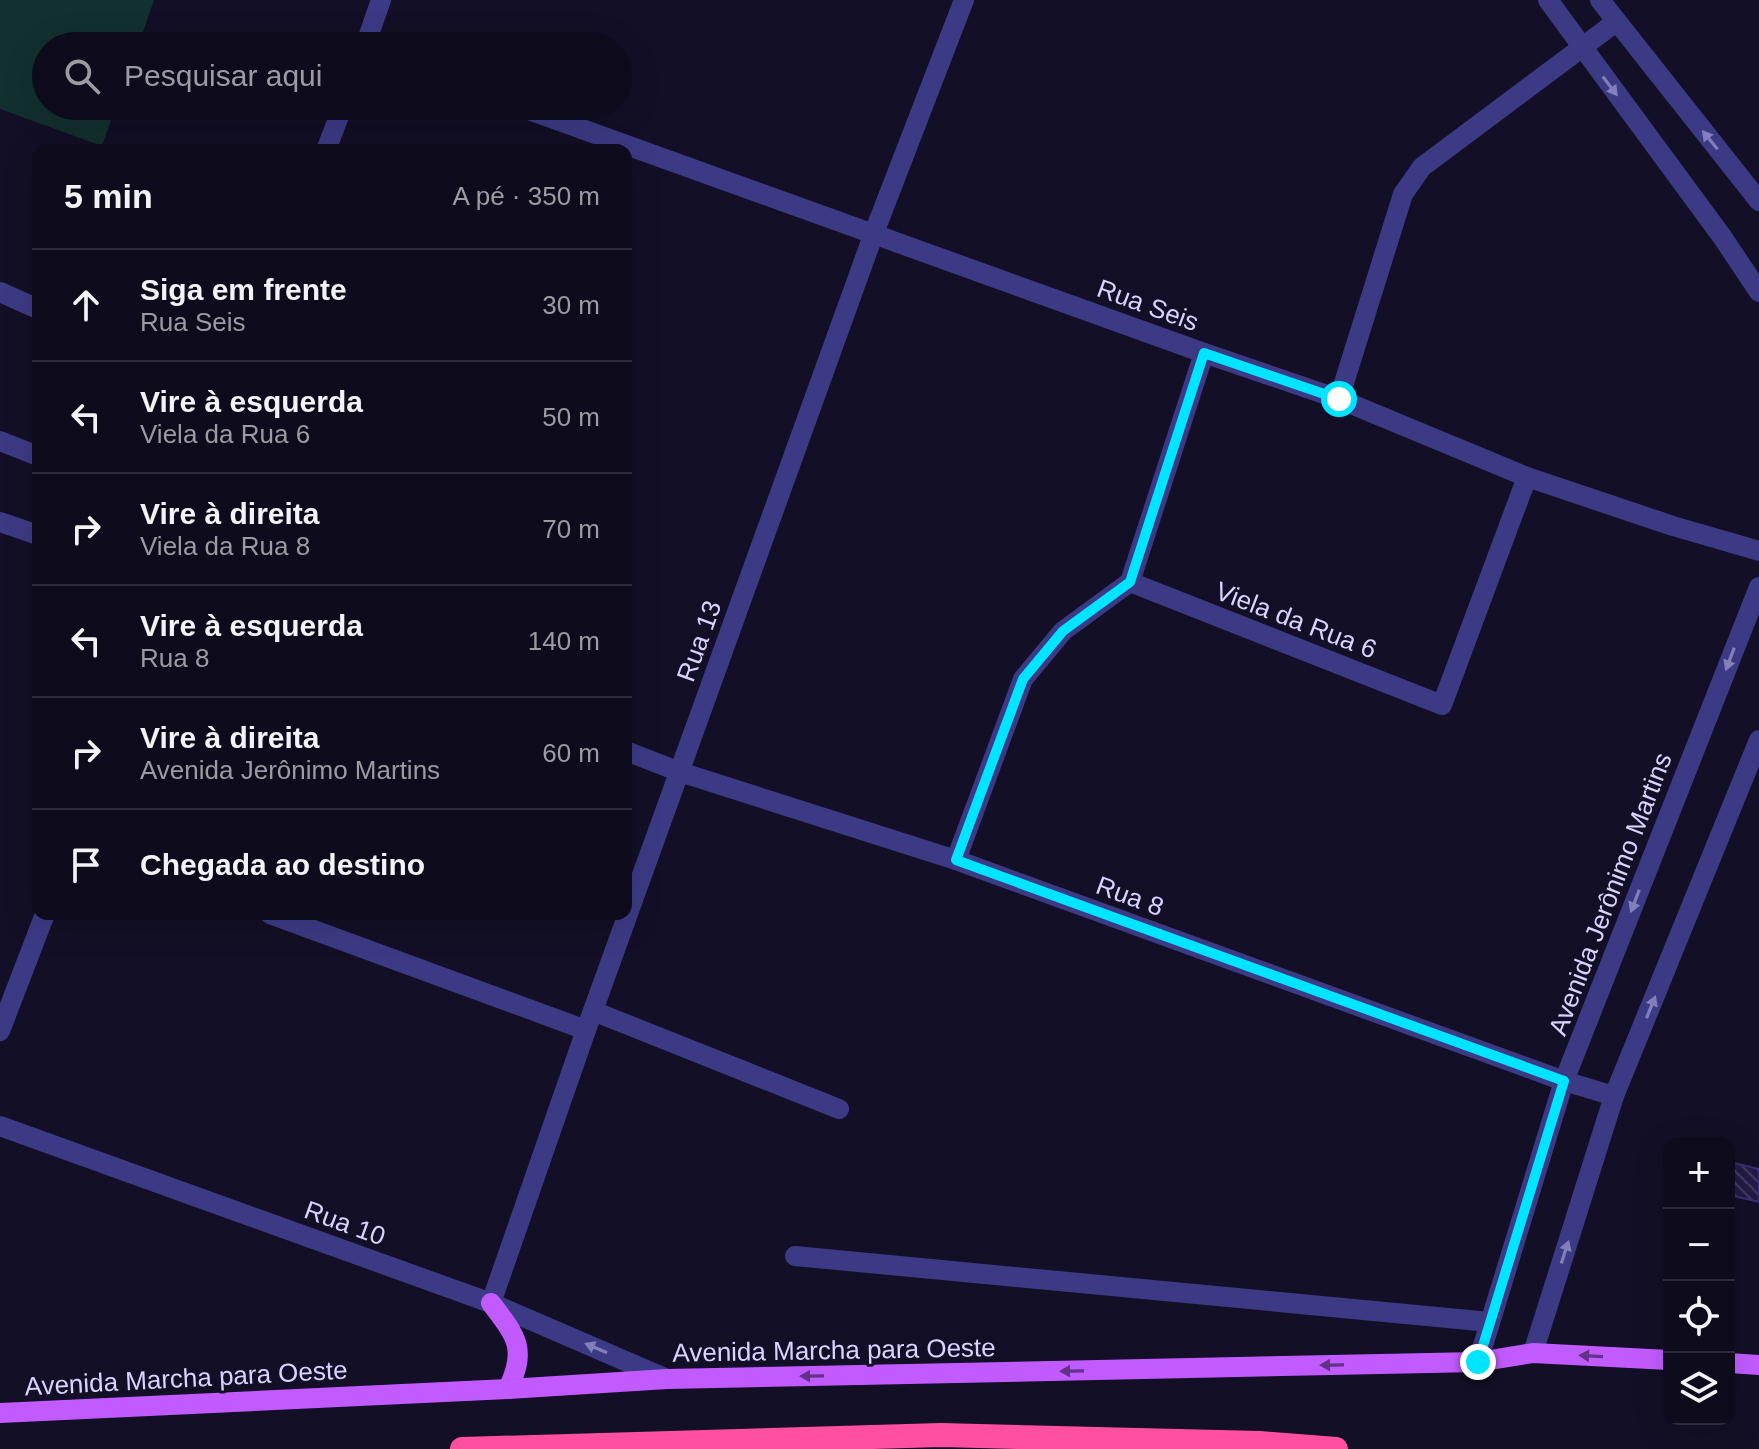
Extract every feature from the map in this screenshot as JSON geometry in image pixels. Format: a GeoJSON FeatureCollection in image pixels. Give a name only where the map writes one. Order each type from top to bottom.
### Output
{"type":"FeatureCollection","features":[{"type":"Feature","properties":{"kind":"highway"},"geometry":{"type":"LineString","coordinates":[[462,1449],[941,1435],[1260,1443],[1336,1449]]}},
{"type":"Feature","properties":{"kind":"main road"},"geometry":{"type":"LineString","coordinates":[[491,1303],[510,1328],[518,1348],[518,1368],[508,1389]]}},
{"type":"Feature","properties":{"kind":"main road","name":"Avenida Marcha para Oeste"},"geometry":{"type":"LineString","coordinates":[[0,1413],[667,1379],[1478,1362],[1533,1353],[1663,1360]]}},
{"type":"Feature","properties":{"kind":"main road"},"geometry":{"type":"LineString","coordinates":[[1735,1363],[1759,1365]]}},
{"type":"Feature","properties":{"kind":"street"},"geometry":{"type":"LineString","coordinates":[[370,32],[381,0]]}},
{"type":"Feature","properties":{"kind":"street","name":"Rua 13"},"geometry":{"type":"LineString","coordinates":[[632,903],[874,233],[964,0]]}},
{"type":"Feature","properties":{"kind":"street"},"geometry":{"type":"LineString","coordinates":[[1548,0],[1723,238],[1759,292]]}},
{"type":"Feature","properties":{"kind":"street"},"geometry":{"type":"LineString","coordinates":[[1600,0],[1759,201]]}},
{"type":"Feature","properties":{"kind":"street"},"geometry":{"type":"LineString","coordinates":[[1339,399],[1403,194],[1422,167],[1616,22]]}},
{"type":"Feature","properties":{"kind":"street"},"geometry":{"type":"LineString","coordinates":[[328,144],[338,120]]}},
{"type":"Feature","properties":{"kind":"street","name":"Rua Seis"},"geometry":{"type":"LineString","coordinates":[[557,120],[625,144]]}},
{"type":"Feature","properties":{"kind":"street","name":"Rua Seis"},"geometry":{"type":"LineString","coordinates":[[632,147],[1339,399],[1527,477],[1759,551]]}},
{"type":"Feature","properties":{"kind":"street"},"geometry":{"type":"LineString","coordinates":[[0,292],[32,306]]}},
{"type":"Feature","properties":{"kind":"street"},"geometry":{"type":"LineString","coordinates":[[956,860],[1023,679],[1063,631],[1130,582],[1204,353]]}},
{"type":"Feature","properties":{"kind":"street"},"geometry":{"type":"LineString","coordinates":[[0,441],[32,454]]}},
{"type":"Feature","properties":{"kind":"street","name":"Viela da Rua 6"},"geometry":{"type":"LineString","coordinates":[[1130,582],[1442,705],[1527,477]]}},
{"type":"Feature","properties":{"kind":"street"},"geometry":{"type":"LineString","coordinates":[[0,522],[32,533]]}},
{"type":"Feature","properties":{"kind":"street","name":"Avenida Jerônimo Martins"},"geometry":{"type":"LineString","coordinates":[[1478,1362],[1564,1081],[1759,587]]}},
{"type":"Feature","properties":{"kind":"street"},"geometry":{"type":"LineString","coordinates":[[1533,1353],[1614,1096],[1759,740]]}},
{"type":"Feature","properties":{"kind":"street","name":"Rua 8"},"geometry":{"type":"LineString","coordinates":[[632,753],[680,772],[956,860],[1564,1081],[1614,1096]]}},
{"type":"Feature","properties":{"kind":"street"},"geometry":{"type":"LineString","coordinates":[[0,1031],[43,920]]}},
{"type":"Feature","properties":{"kind":"street"},"geometry":{"type":"LineString","coordinates":[[288,920],[839,1109]]}},
{"type":"Feature","properties":{"kind":"street","name":"Rua 13"},"geometry":{"type":"LineString","coordinates":[[491,1303],[626,920]]}},
{"type":"Feature","properties":{"kind":"street","name":"Rua 10"},"geometry":{"type":"LineString","coordinates":[[0,1126],[491,1303],[667,1379]]}},
{"type":"Feature","properties":{"kind":"street"},"geometry":{"type":"LineString","coordinates":[[795,1256],[1490,1322]]}},
{"type":"Feature","properties":{"kind":"green space"},"geometry":{"type":"Polygon","coordinates":[[[0,0],[154,0],[143,32],[32,32],[32,120],[111,120],[103,144],[96,144],[0,109],[0,0]]]}},
{"type":"Feature","properties":{"kind":"building"},"geometry":{"type":"Polygon","coordinates":[[[1735,1163],[1759,1169],[1759,1202],[1735,1196],[1735,1163]]]}},
{"type":"Feature","properties":{"kind":"route"},"geometry":{"type":"LineString","coordinates":[[1339,399],[1204,353],[1130,582],[1063,631],[1023,679],[956,860],[1564,1081],[1478,1362]]}}]}
